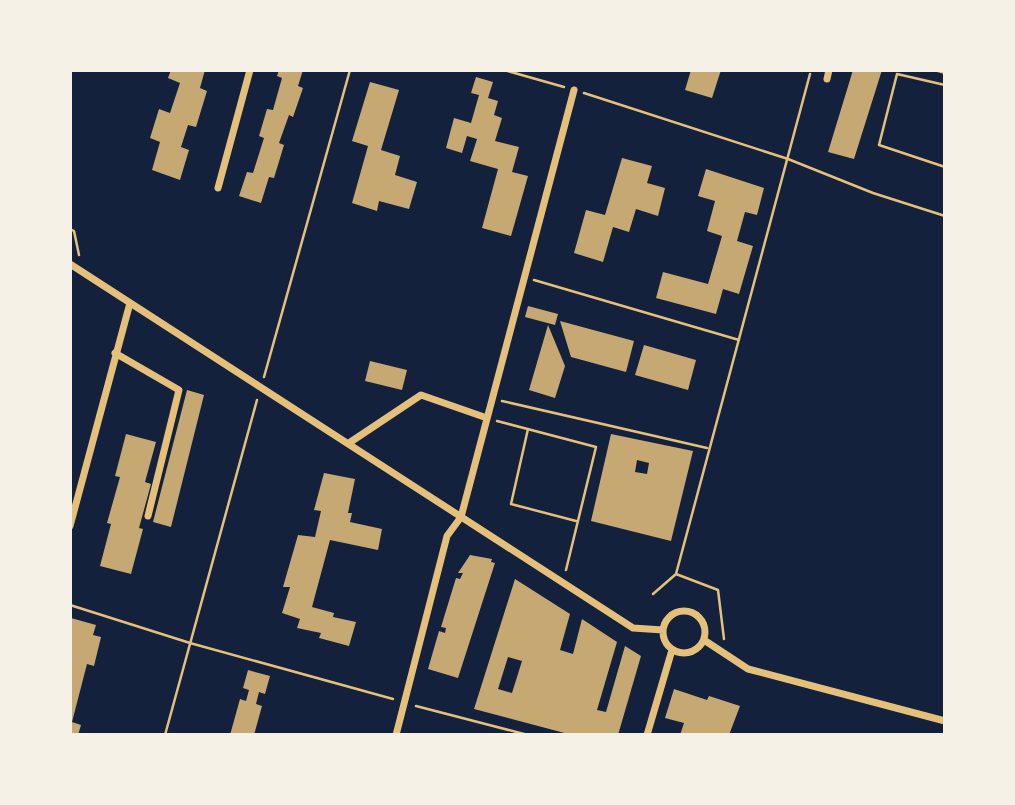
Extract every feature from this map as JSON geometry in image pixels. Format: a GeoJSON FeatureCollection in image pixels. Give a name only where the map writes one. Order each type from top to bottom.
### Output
{"type":"FeatureCollection","features":[{"type":"Feature","properties":{"kind":"street"},"geometry":{"type":"LineString","coordinates":[[218,188],[250,70]]}},
{"type":"Feature","properties":{"kind":"street"},"geometry":{"type":"LineString","coordinates":[[396,735],[447,536],[461,517],[574,90]]}},
{"type":"Feature","properties":{"kind":"street"},"geometry":{"type":"LineString","coordinates":[[70,264],[633,628],[663,630]]}},
{"type":"Feature","properties":{"kind":"street"},"geometry":{"type":"LineString","coordinates":[[70,526],[130,303]]}},
{"type":"Feature","properties":{"kind":"street"},"geometry":{"type":"LineString","coordinates":[[115,353],[179,390],[148,516]]}},
{"type":"Feature","properties":{"kind":"street"},"geometry":{"type":"LineString","coordinates":[[349,443],[421,395],[487,418]]}},
{"type":"Feature","properties":{"kind":"street"},"geometry":{"type":"LineString","coordinates":[[689,611],[705,626],[704,640],[691,652],[672,650],[665,641],[663,630],[669,617],[689,611]]}},
{"type":"Feature","properties":{"kind":"street"},"geometry":{"type":"LineString","coordinates":[[704,640],[726,656],[772,676],[945,721]]}},
{"type":"Feature","properties":{"kind":"street"},"geometry":{"type":"LineString","coordinates":[[647,735],[672,650]]}},
{"type":"Feature","properties":{"kind":"path"},"geometry":{"type":"LineString","coordinates":[[165,735],[350,70]]}},
{"type":"Feature","properties":{"kind":"path"},"geometry":{"type":"LineString","coordinates":[[504,70],[788,159],[873,193],[945,216]]}},
{"type":"Feature","properties":{"kind":"path"},"geometry":{"type":"LineString","coordinates":[[935,70],[945,73]]}},
{"type":"Feature","properties":{"kind":"path"},"geometry":{"type":"LineString","coordinates":[[653,594],[676,574],[810,74]]}},
{"type":"Feature","properties":{"kind":"path"},"geometry":{"type":"LineString","coordinates":[[945,85],[897,74],[879,145],[945,167]]}},
{"type":"Feature","properties":{"kind":"path"},"geometry":{"type":"LineString","coordinates":[[70,229],[74,231],[83,272]]}},
{"type":"Feature","properties":{"kind":"path"},"geometry":{"type":"LineString","coordinates":[[524,277],[739,340]]}},
{"type":"Feature","properties":{"kind":"path"},"geometry":{"type":"LineString","coordinates":[[492,399],[708,449]]}},
{"type":"Feature","properties":{"kind":"path"},"geometry":{"type":"LineString","coordinates":[[487,418],[596,447],[566,570]]}},
{"type":"Feature","properties":{"kind":"path"},"geometry":{"type":"LineString","coordinates":[[528,429],[511,504],[577,521]]}},
{"type":"Feature","properties":{"kind":"path"},"geometry":{"type":"LineString","coordinates":[[676,574],[718,590],[726,656]]}},
{"type":"Feature","properties":{"kind":"path"},"geometry":{"type":"LineString","coordinates":[[70,605],[190,643],[528,735]]}},
{"type":"Feature","properties":{"kind":"building"},"geometry":{"type":"Polygon","coordinates":[[[171,70],[205,70],[200,88],[207,91],[196,127],[188,125],[181,147],[189,150],[180,180],[152,170],[160,142],[150,138],[159,109],[170,113],[180,83],[168,78],[171,70]]]}},
{"type":"Feature","properties":{"kind":"building"},"geometry":{"type":"Polygon","coordinates":[[[279,70],[303,70],[298,86],[303,88],[293,117],[289,115],[279,143],[284,145],[274,178],[269,177],[261,203],[239,196],[247,172],[253,173],[264,138],[259,136],[267,109],[273,110],[282,78],[277,76],[279,70]]]}},
{"type":"Feature","properties":{"kind":"building"},"geometry":{"type":"Polygon","coordinates":[[[691,70],[721,70],[712,98],[685,90],[691,70]]]}},
{"type":"Feature","properties":{"kind":"building"},"geometry":{"type":"Polygon","coordinates":[[[853,70],[882,70],[854,159],[828,152],[853,70]]]}},
{"type":"Feature","properties":{"kind":"building"},"geometry":{"type":"Polygon","coordinates":[[[476,77],[493,82],[488,98],[498,101],[494,115],[502,118],[495,141],[519,147],[512,172],[528,176],[511,236],[482,228],[498,169],[470,161],[477,139],[467,136],[462,153],[446,148],[454,118],[471,123],[479,95],[471,93],[476,77]]]}},
{"type":"Feature","properties":{"kind":"building"},"geometry":{"type":"Polygon","coordinates":[[[370,82],[399,90],[381,150],[400,156],[395,175],[417,182],[409,209],[379,201],[377,211],[352,203],[368,146],[352,141],[370,82]]]}},
{"type":"Feature","properties":{"kind":"building"},"geometry":{"type":"Polygon","coordinates":[[[622,158],[652,166],[647,183],[665,188],[658,216],[636,209],[629,232],[613,227],[603,262],[574,253],[586,210],[605,215],[622,158]]]}},
{"type":"Feature","properties":{"kind":"building"},"geometry":{"type":"Polygon","coordinates":[[[706,169],[764,188],[757,215],[745,212],[737,241],[753,246],[739,294],[723,289],[716,314],[656,298],[663,272],[708,284],[722,236],[707,231],[715,201],[698,196],[706,169]]]}},
{"type":"Feature","properties":{"kind":"building"},"geometry":{"type":"Polygon","coordinates":[[[528,306],[558,314],[555,325],[525,317],[528,306]]]}},
{"type":"Feature","properties":{"kind":"building"},"geometry":{"type":"Polygon","coordinates":[[[560,321],[634,341],[626,372],[571,357],[560,321]]]}},
{"type":"Feature","properties":{"kind":"building"},"geometry":{"type":"Polygon","coordinates":[[[548,325],[565,366],[555,398],[529,390],[548,325]]]}},
{"type":"Feature","properties":{"kind":"building"},"geometry":{"type":"Polygon","coordinates":[[[644,345],[696,360],[688,390],[635,375],[644,345]]]}},
{"type":"Feature","properties":{"kind":"building"},"geometry":{"type":"Polygon","coordinates":[[[370,361],[407,370],[402,390],[365,381],[370,361]]]}},
{"type":"Feature","properties":{"kind":"building"},"geometry":{"type":"Polygon","coordinates":[[[187,390],[204,395],[171,527],[153,522],[187,390]]]}},
{"type":"Feature","properties":{"kind":"building"},"geometry":{"type":"Polygon","coordinates":[[[126,434],[156,442],[145,482],[151,484],[139,528],[143,529],[131,574],[100,566],[111,524],[107,523],[120,477],[115,476],[126,434]]]}},
{"type":"Feature","properties":{"kind":"building"},"geometry":{"type":"Polygon","coordinates":[[[611,434],[693,451],[671,541],[591,521],[611,434]],[[637,460],[635,472],[647,474],[649,463],[637,460]]]}},
{"type":"Feature","properties":{"kind":"building"},"geometry":{"type":"Polygon","coordinates":[[[324,473],[355,479],[348,513],[352,513],[350,522],[382,529],[378,550],[330,540],[312,607],[334,613],[333,617],[356,622],[349,646],[319,638],[321,633],[297,628],[300,619],[282,613],[290,587],[283,587],[298,535],[315,537],[321,511],[314,510],[324,473]]]}},
{"type":"Feature","properties":{"kind":"building"},"geometry":{"type":"Polygon","coordinates":[[[470,555],[492,559],[491,562],[495,563],[458,678],[428,669],[439,631],[445,633],[446,628],[441,627],[456,578],[460,579],[463,573],[458,573],[470,555]]]}},
{"type":"Feature","properties":{"kind":"building"},"geometry":{"type":"Polygon","coordinates":[[[515,579],[570,614],[560,650],[573,654],[582,619],[617,642],[597,710],[606,712],[625,646],[641,656],[618,735],[572,735],[474,709],[515,579]],[[508,657],[498,689],[512,693],[522,661],[508,657]]]}},
{"type":"Feature","properties":{"kind":"building"},"geometry":{"type":"Polygon","coordinates":[[[71,618],[96,625],[93,635],[101,637],[94,666],[87,664],[72,722],[81,725],[78,735],[70,735],[71,618]]]}},
{"type":"Feature","properties":{"kind":"building"},"geometry":{"type":"Polygon","coordinates":[[[248,670],[270,676],[265,694],[259,692],[256,704],[262,706],[254,735],[230,735],[240,699],[246,701],[249,690],[243,688],[248,670]]]}},
{"type":"Feature","properties":{"kind":"building"},"geometry":{"type":"Polygon","coordinates":[[[674,689],[707,700],[709,696],[740,706],[729,735],[680,735],[684,723],[665,718],[674,689]]]}}]}
